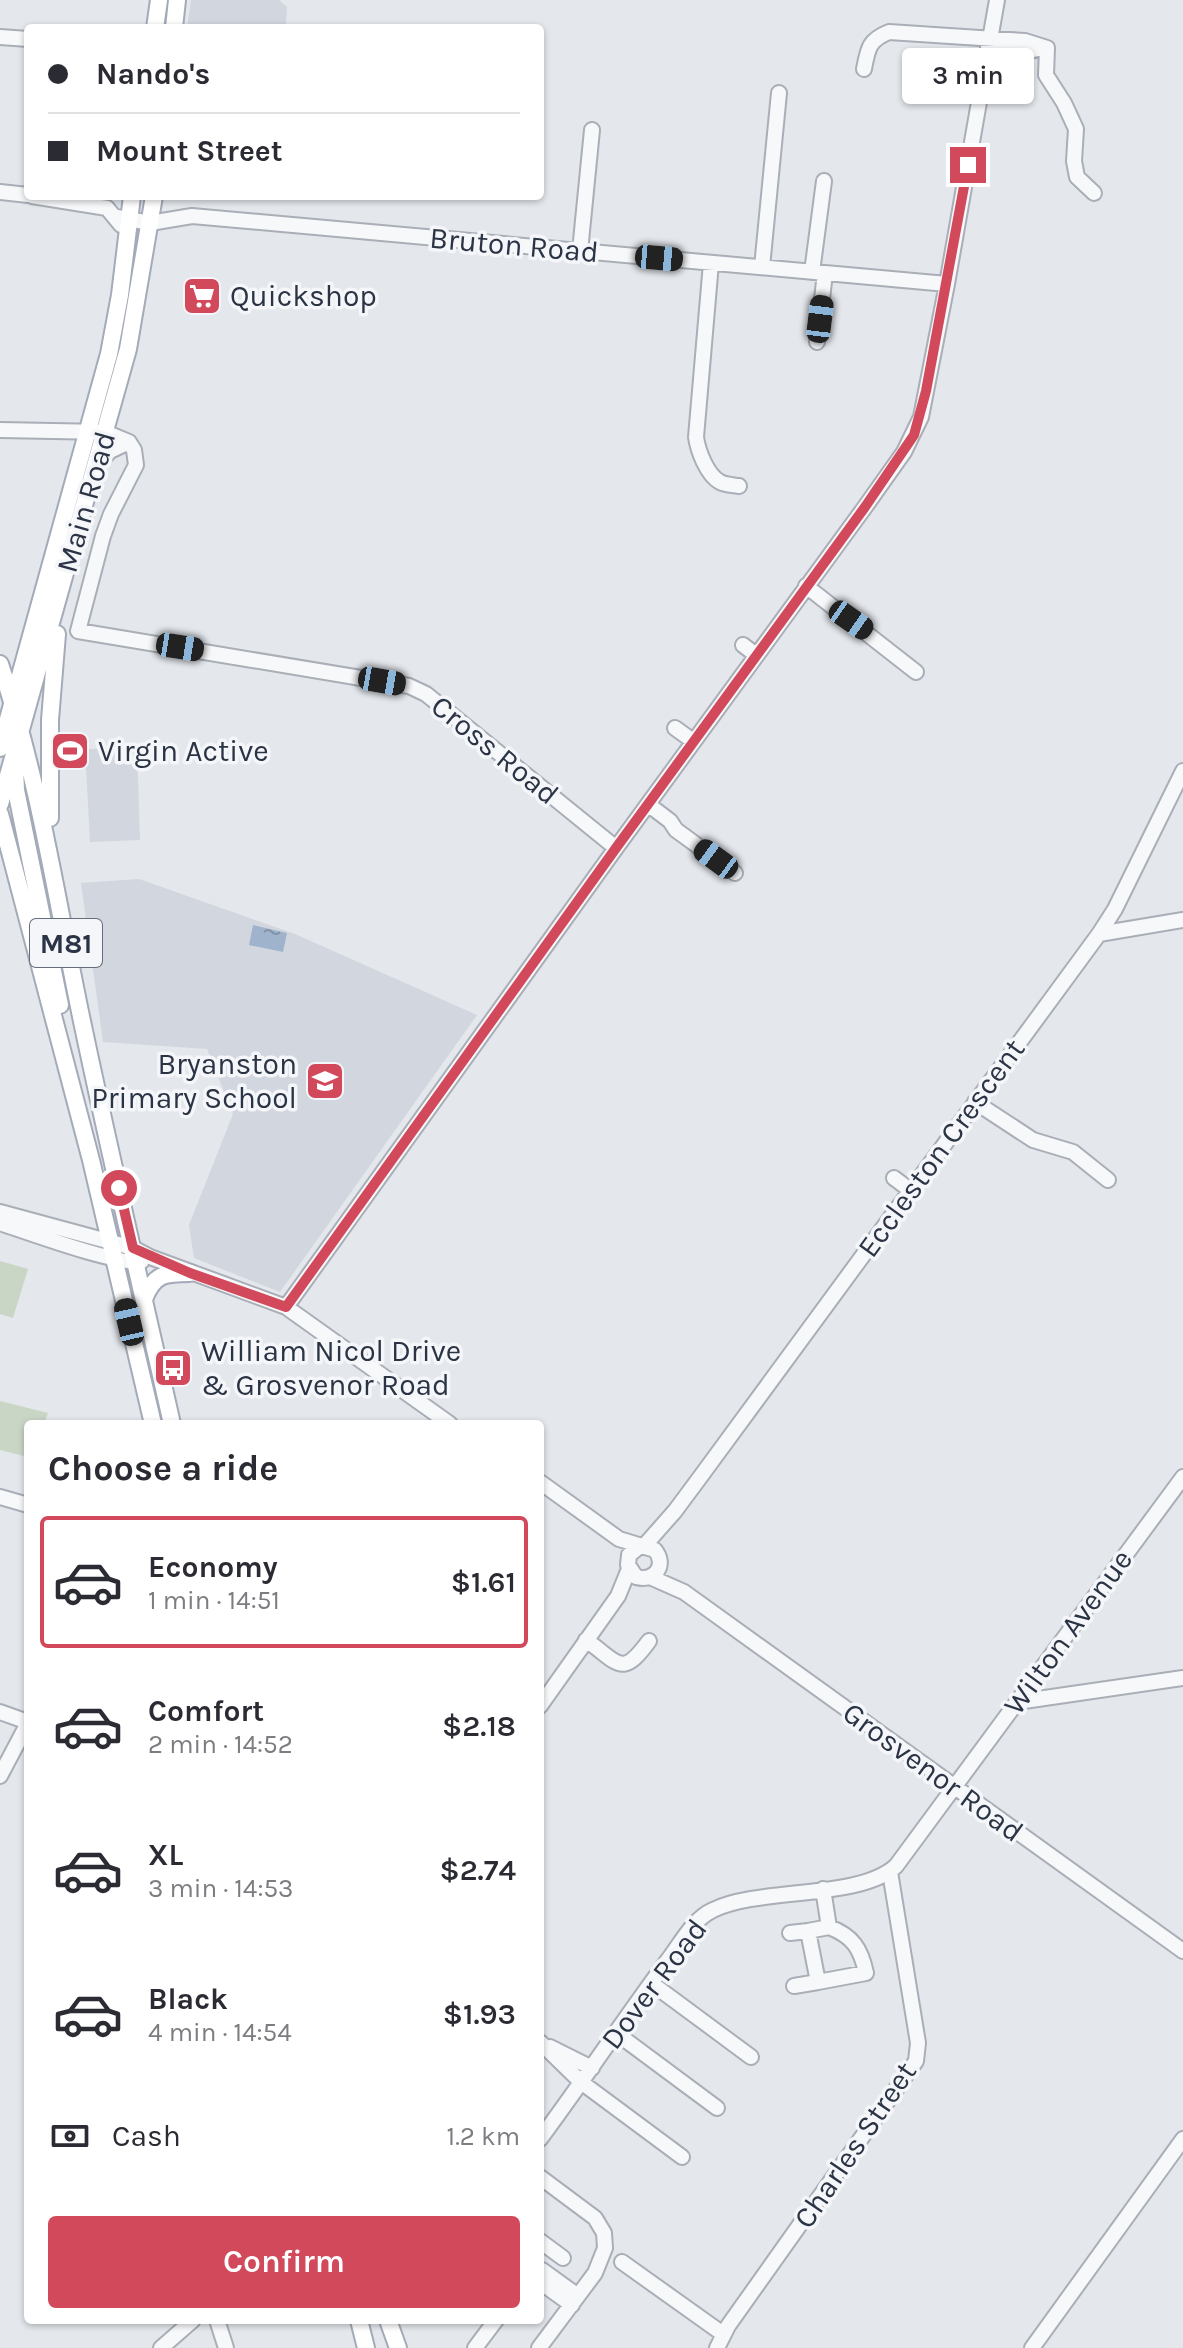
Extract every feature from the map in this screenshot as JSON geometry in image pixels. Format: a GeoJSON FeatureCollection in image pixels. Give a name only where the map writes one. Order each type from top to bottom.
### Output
{"type":"FeatureCollection","features":[{"type":"Feature","properties":{"kind":"main road"},"geometry":{"type":"LineString","coordinates":[[174,24],[177,0]]}},
{"type":"Feature","properties":{"kind":"main road","name":"Main Road"},"geometry":{"type":"LineString","coordinates":[[13,703],[109,354],[126,244],[123,219],[130,200]]}},
{"type":"Feature","properties":{"kind":"main road","name":"Main Road"},"geometry":{"type":"LineString","coordinates":[[0,804],[7,753],[22,731],[128,349],[153,200]]}},
{"type":"Feature","properties":{"kind":"main road"},"geometry":{"type":"LineString","coordinates":[[51,858],[50,720],[61,592]]}},
{"type":"Feature","properties":{"kind":"main road","name":"M81"},"geometry":{"type":"LineString","coordinates":[[0,664],[22,731],[51,858],[83,1027],[140,1256],[144,1299],[171,1420]]}},
{"type":"Feature","properties":{"kind":"main road"},"geometry":{"type":"LineString","coordinates":[[13,703],[7,753],[57,981],[73,1086]]}},
{"type":"Feature","properties":{"kind":"main road","name":"M81"},"geometry":{"type":"LineString","coordinates":[[0,814],[73,1086],[152,1420]]}},
{"type":"Feature","properties":{"kind":"main road"},"geometry":{"type":"LineString","coordinates":[[144,1299],[150,1285],[160,1276],[190,1273]]}},
{"type":"Feature","properties":{"kind":"main road"},"geometry":{"type":"LineString","coordinates":[[360,2324],[366,2348]]}},
{"type":"Feature","properties":{"kind":"main road"},"geometry":{"type":"LineString","coordinates":[[389,2324],[398,2348]]}},
{"type":"Feature","properties":{"kind":"main road"},"geometry":{"type":"LineString","coordinates":[[398,2348],[399,2324]]}},
{"type":"Feature","properties":{"kind":"street"},"geometry":{"type":"LineString","coordinates":[[286,1307],[881,485],[918,426],[947,284],[997,0]]}},
{"type":"Feature","properties":{"kind":"street"},"geometry":{"type":"LineString","coordinates":[[864,69],[867,50],[876,37],[889,32],[989,42],[1025,41],[1047,48],[1046,75],[1076,129],[1074,161],[1077,177],[1094,193]]}},
{"type":"Feature","properties":{"kind":"street"},"geometry":{"type":"LineString","coordinates":[[0,37],[24,39]]}},
{"type":"Feature","properties":{"kind":"street"},"geometry":{"type":"LineString","coordinates":[[762,267],[779,93]]}},
{"type":"Feature","properties":{"kind":"street"},"geometry":{"type":"LineString","coordinates":[[580,251],[592,130]]}},
{"type":"Feature","properties":{"kind":"street"},"geometry":{"type":"LineString","coordinates":[[817,342],[824,181]]}},
{"type":"Feature","properties":{"kind":"street","name":"Bruton Road"},"geometry":{"type":"LineString","coordinates":[[0,192],[24,195]]}},
{"type":"Feature","properties":{"kind":"street","name":"Bruton Road"},"geometry":{"type":"LineString","coordinates":[[59,200],[107,208],[123,219],[150,223],[192,216],[947,284]]}},
{"type":"Feature","properties":{"kind":"street"},"geometry":{"type":"LineString","coordinates":[[711,263],[696,437],[702,457],[714,478],[720,483],[739,486]]}},
{"type":"Feature","properties":{"kind":"street"},"geometry":{"type":"LineString","coordinates":[[0,430],[88,430],[105,432],[129,442]]}},
{"type":"Feature","properties":{"kind":"street"},"geometry":{"type":"LineString","coordinates":[[96,466],[110,451],[129,442]]}},
{"type":"Feature","properties":{"kind":"street","name":"Cross Road"},"geometry":{"type":"LineString","coordinates":[[129,442],[134,450],[136,465],[103,536],[78,631],[409,686],[426,694],[616,848]]}},
{"type":"Feature","properties":{"kind":"street"},"geometry":{"type":"LineString","coordinates":[[806,586],[916,672]]}},
{"type":"Feature","properties":{"kind":"street"},"geometry":{"type":"LineString","coordinates":[[743,645],[756,655]]}},
{"type":"Feature","properties":{"kind":"street"},"geometry":{"type":"LineString","coordinates":[[675,728],[693,741]]}},
{"type":"Feature","properties":{"kind":"street","name":"Eccleston Crescent"},"geometry":{"type":"LineString","coordinates":[[675,1511],[665,1533],[661,1565],[637,1573],[631,1551],[642,1545],[675,1511],[1099,934],[1115,909],[1183,771]]}},
{"type":"Feature","properties":{"kind":"street"},"geometry":{"type":"LineString","coordinates":[[646,809],[670,821],[676,830],[735,873]]}},
{"type":"Feature","properties":{"kind":"street"},"geometry":{"type":"LineString","coordinates":[[1099,934],[1183,920]]}},
{"type":"Feature","properties":{"kind":"street"},"geometry":{"type":"LineString","coordinates":[[975,1102],[1033,1140],[1073,1152],[1108,1180]]}},
{"type":"Feature","properties":{"kind":"street"},"geometry":{"type":"LineString","coordinates":[[894,1178],[910,1190]]}},
{"type":"Feature","properties":{"kind":"street"},"geometry":{"type":"LineString","coordinates":[[0,1212],[113,1251]]}},
{"type":"Feature","properties":{"kind":"street"},"geometry":{"type":"LineString","coordinates":[[0,1223],[140,1256],[286,1307],[444,1420]]}},
{"type":"Feature","properties":{"kind":"street","name":"Wilton Avenue"},"geometry":{"type":"LineString","coordinates":[[954,1787],[1183,1477]]}},
{"type":"Feature","properties":{"kind":"street"},"geometry":{"type":"LineString","coordinates":[[544,1485],[619,1539],[650,1546],[660,1556]]}},
{"type":"Feature","properties":{"kind":"street","name":"Grosvenor Road"},"geometry":{"type":"LineString","coordinates":[[544,1496],[616,1548],[637,1573],[684,1592]]}},
{"type":"Feature","properties":{"kind":"street"},"geometry":{"type":"LineString","coordinates":[[0,1497],[24,1504]]}},
{"type":"Feature","properties":{"kind":"street","name":"Grosvenor Road"},"geometry":{"type":"LineString","coordinates":[[660,1556],[665,1572],[684,1592],[1183,1951]]}},
{"type":"Feature","properties":{"kind":"street"},"geometry":{"type":"LineString","coordinates":[[544,1700],[637,1573]]}},
{"type":"Feature","properties":{"kind":"street"},"geometry":{"type":"LineString","coordinates":[[586,1640],[622,1664],[635,1660],[649,1641]]}},
{"type":"Feature","properties":{"kind":"street"},"geometry":{"type":"LineString","coordinates":[[1017,1702],[1183,1678]]}},
{"type":"Feature","properties":{"kind":"street"},"geometry":{"type":"LineString","coordinates":[[0,1712],[24,1721]]}},
{"type":"Feature","properties":{"kind":"street"},"geometry":{"type":"LineString","coordinates":[[0,1776],[24,1731]]}},
{"type":"Feature","properties":{"kind":"street"},"geometry":{"type":"LineString","coordinates":[[890,1872],[954,1787]]}},
{"type":"Feature","properties":{"kind":"street","name":"Dover Road"},"geometry":{"type":"LineString","coordinates":[[544,2133],[651,1983],[707,1912],[731,1904],[874,1880],[890,1872]]}},
{"type":"Feature","properties":{"kind":"street","name":"Charles Street"},"geometry":{"type":"LineString","coordinates":[[720,2341],[916,2061],[916,2026],[890,1872]]}},
{"type":"Feature","properties":{"kind":"street"},"geometry":{"type":"LineString","coordinates":[[823,1889],[829,1927]]}},
{"type":"Feature","properties":{"kind":"street"},"geometry":{"type":"LineString","coordinates":[[790,1933],[829,1927],[852,1938],[862,1955],[866,1973],[794,1986]]}},
{"type":"Feature","properties":{"kind":"street"},"geometry":{"type":"LineString","coordinates":[[808,1931],[818,1982]]}},
{"type":"Feature","properties":{"kind":"street"},"geometry":{"type":"LineString","coordinates":[[651,1983],[751,2057]]}},
{"type":"Feature","properties":{"kind":"street"},"geometry":{"type":"LineString","coordinates":[[616,2033],[717,2108]]}},
{"type":"Feature","properties":{"kind":"street"},"geometry":{"type":"LineString","coordinates":[[544,2047],[592,2068]]}},
{"type":"Feature","properties":{"kind":"street"},"geometry":{"type":"LineString","coordinates":[[544,2048],[581,2082],[682,2157]]}},
{"type":"Feature","properties":{"kind":"street"},"geometry":{"type":"LineString","coordinates":[[1032,2348],[1183,2139]]}},
{"type":"Feature","properties":{"kind":"street"},"geometry":{"type":"LineString","coordinates":[[539,2348],[604,2256],[604,2233],[591,2213],[544,2180]]}},
{"type":"Feature","properties":{"kind":"street"},"geometry":{"type":"LineString","coordinates":[[544,2244],[559,2255],[544,2272]]}},
{"type":"Feature","properties":{"kind":"street"},"geometry":{"type":"LineString","coordinates":[[622,2262],[720,2341]]}},
{"type":"Feature","properties":{"kind":"street"},"geometry":{"type":"LineString","coordinates":[[544,2277],[575,2301]]}},
{"type":"Feature","properties":{"kind":"street"},"geometry":{"type":"LineString","coordinates":[[161,2348],[186,2324]]}},
{"type":"Feature","properties":{"kind":"street"},"geometry":{"type":"LineString","coordinates":[[475,2348],[488,2324]]}},
{"type":"Feature","properties":{"kind":"shaded area"},"geometry":{"type":"Polygon","coordinates":[[[191,0],[279,0],[287,7],[286,24],[188,24],[191,0]]]}},
{"type":"Feature","properties":{"kind":"shaded area"},"geometry":{"type":"Polygon","coordinates":[[[137,748],[140,840],[90,842],[85,749],[137,748]]]}},
{"type":"Feature","properties":{"kind":"shaded area","name":"Bryanston Primary School"},"geometry":{"type":"Polygon","coordinates":[[[139,879],[295,934],[477,1015],[280,1292],[194,1258],[189,1225],[233,1114],[207,1049],[103,1042],[81,883],[139,879]]]}},
{"type":"Feature","properties":{"kind":"green space"},"geometry":{"type":"Polygon","coordinates":[[[0,1261],[28,1269],[13,1318],[0,1314],[0,1261]]]}},
{"type":"Feature","properties":{"kind":"green space"},"geometry":{"type":"Polygon","coordinates":[[[0,1401],[48,1413],[45,1420],[24,1420],[24,1456],[0,1450],[0,1401]]]}},
{"type":"Feature","properties":{"kind":"water"},"geometry":{"type":"Polygon","coordinates":[[[253,925],[287,933],[283,952],[249,945],[253,925]]]}},
{"type":"Feature","properties":{"kind":"place","name":"Quickshop"},"geometry":{"type":"Point","coordinates":[202,296]}},
{"type":"Feature","properties":{"kind":"place","name":"Virgin Active"},"geometry":{"type":"Point","coordinates":[70,751]}},
{"type":"Feature","properties":{"kind":"place","name":"Bryanston Primary School"},"geometry":{"type":"Point","coordinates":[325,1081]}},
{"type":"Feature","properties":{"kind":"place","name":"William Nicol Drive & Grosvenor Road"},"geometry":{"type":"Point","coordinates":[173,1368]}},
{"type":"Feature","properties":{"kind":"route"},"geometry":{"type":"LineString","coordinates":[[119,1188],[133,1248],[190,1273],[286,1307],[904,452],[918,426],[926,391],[968,165]]}}]}
